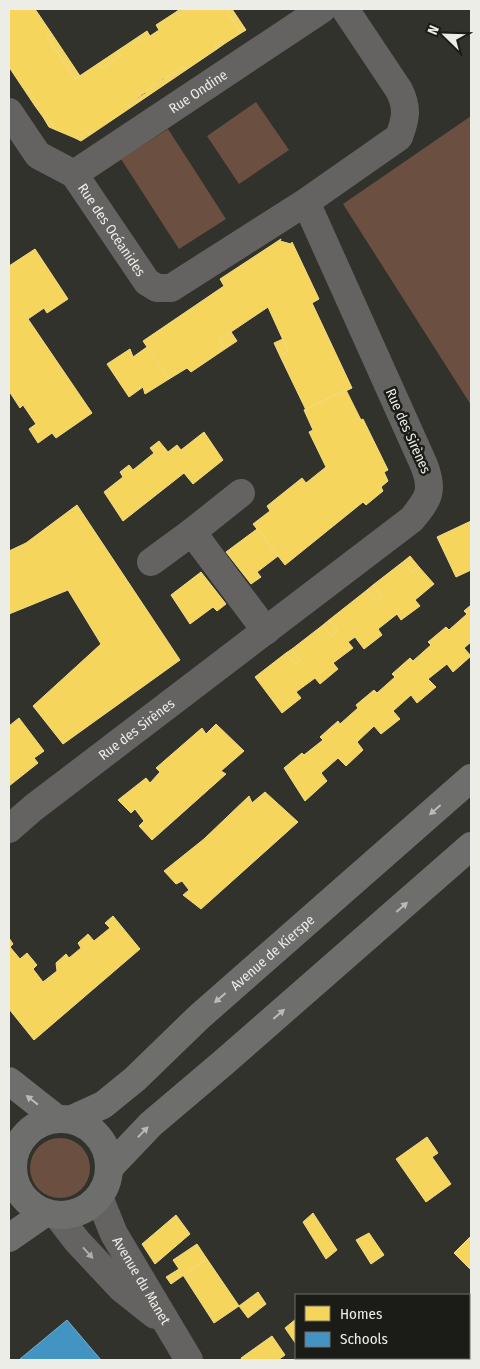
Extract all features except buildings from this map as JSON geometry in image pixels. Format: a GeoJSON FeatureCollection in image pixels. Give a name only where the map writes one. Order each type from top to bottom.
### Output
{"type":"FeatureCollection","features":[{"type":"Feature","properties":{"kind":"main road","name":"Avenue de Kierspe"},"geometry":{"type":"LineString","coordinates":[[64,1119],[103,1105],[135,1079],[199,1017],[471,778]]}},
{"type":"Feature","properties":{"kind":"main road"},"geometry":{"type":"LineString","coordinates":[[110,1167],[151,1124],[223,1064],[471,846]]}},
{"type":"Feature","properties":{"kind":"main road"},"geometry":{"type":"LineString","coordinates":[[9,1081],[64,1119],[87,1126],[99,1137],[107,1151],[110,1167],[107,1183],[99,1197],[74,1214],[51,1214],[32,1206],[12,1185],[11,1151],[18,1143],[64,1119]]}},
{"type":"Feature","properties":{"kind":"main road"},"geometry":{"type":"LineString","coordinates":[[9,1238],[51,1214]]}},
{"type":"Feature","properties":{"kind":"street","name":"Rue Ondine"},"geometry":{"type":"LineString","coordinates":[[74,174],[322,9]]}},
{"type":"Feature","properties":{"kind":"street","name":"Rue des Océanides"},"geometry":{"type":"LineString","coordinates":[[9,112],[38,155],[74,174],[147,282],[157,288],[171,288],[306,202],[399,137],[403,126],[406,103],[345,9]]}},
{"type":"Feature","properties":{"kind":"street","name":"Rue des Sirènes"},"geometry":{"type":"LineString","coordinates":[[9,829],[33,808],[412,520],[426,501],[430,482],[306,202]]}},
{"type":"Feature","properties":{"kind":"street"},"geometry":{"type":"LineString","coordinates":[[151,562],[241,494]]}},
{"type":"Feature","properties":{"kind":"street"},"geometry":{"type":"LineString","coordinates":[[192,532],[266,631]]}},
{"type":"Feature","properties":{"kind":"street","name":"Avenue du Manet"},"geometry":{"type":"LineString","coordinates":[[99,1197],[114,1234],[189,1360]]}},
{"type":"Feature","properties":{"kind":"street"},"geometry":{"type":"LineString","coordinates":[[51,1214],[121,1288],[170,1327]]}},
{"type":"Feature","properties":{"kind":"shaded area"},"geometry":{"type":"Polygon","coordinates":[[[256,102],[289,150],[239,184],[207,136],[256,102]]]}},
{"type":"Feature","properties":{"kind":"shaded area"},"geometry":{"type":"Polygon","coordinates":[[[471,116],[471,405],[343,204],[471,116]]]}},
{"type":"Feature","properties":{"kind":"shaded area"},"geometry":{"type":"Polygon","coordinates":[[[168,129],[226,219],[179,249],[121,159],[168,129]]]}},
{"type":"Feature","properties":{"kind":"shaded area"},"geometry":{"type":"Polygon","coordinates":[[[54,1138],[66,1138],[82,1146],[88,1156],[90,1168],[88,1180],[82,1190],[66,1198],[54,1198],[38,1190],[30,1174],[30,1162],[38,1146],[54,1138]]]}}]}
